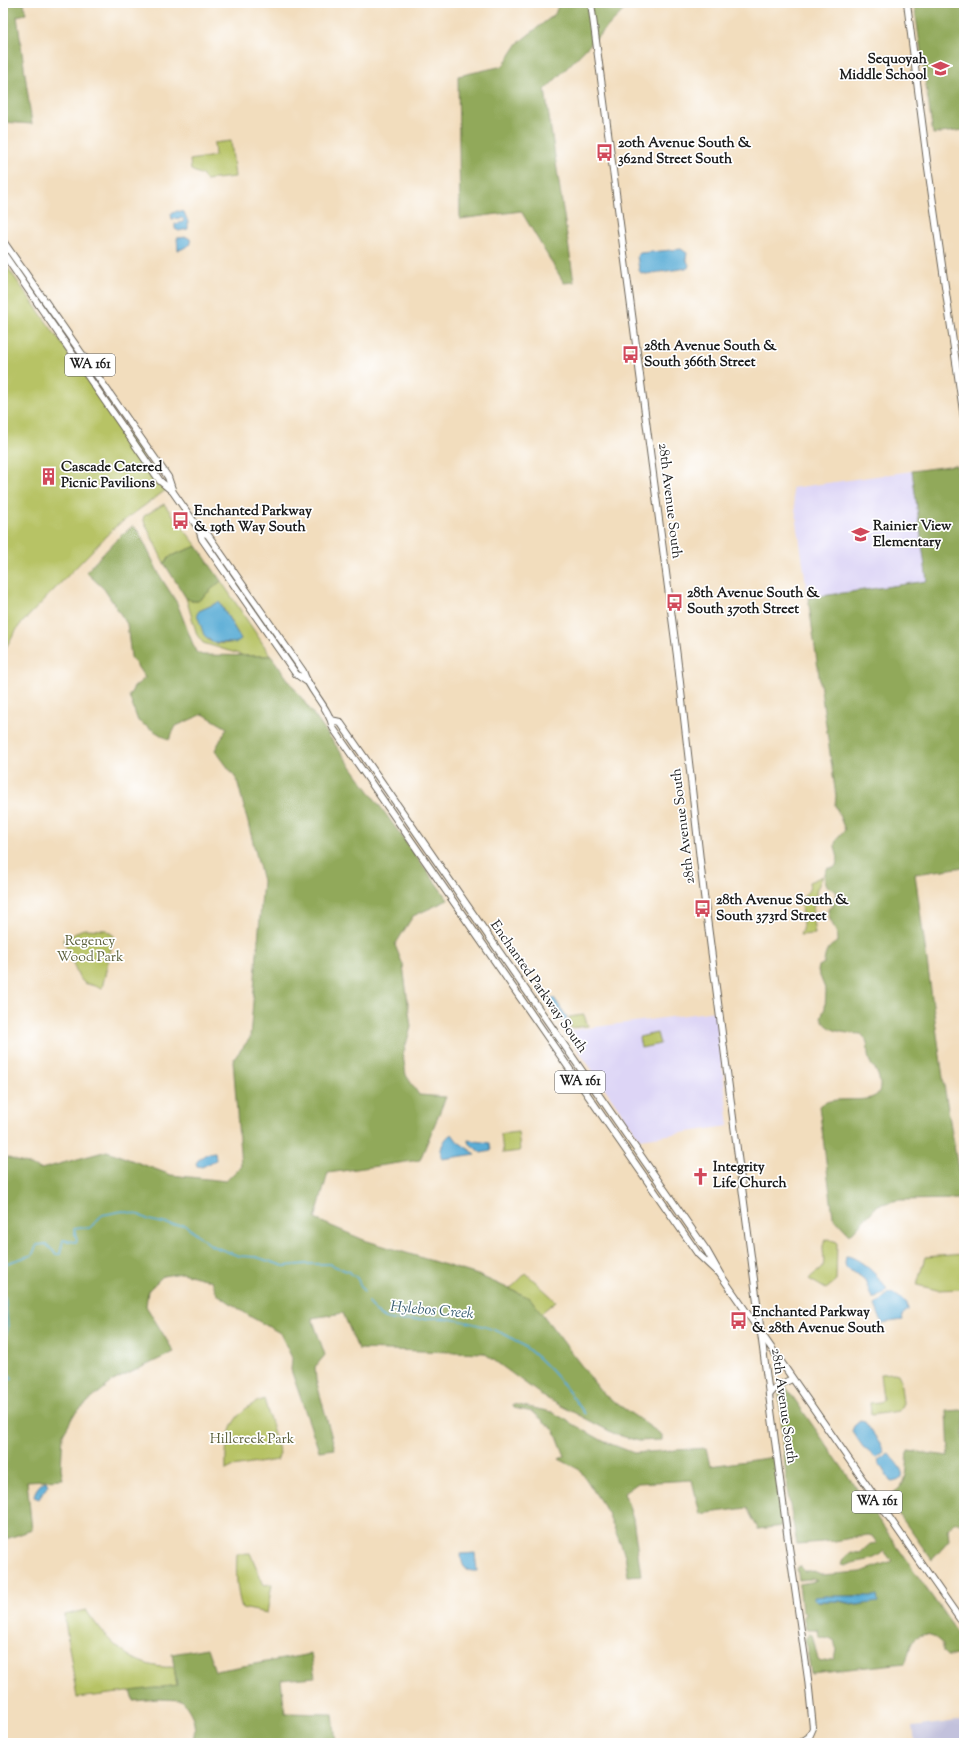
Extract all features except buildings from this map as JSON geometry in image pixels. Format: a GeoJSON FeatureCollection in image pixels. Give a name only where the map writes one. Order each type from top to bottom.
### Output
{"type":"FeatureCollection","features":[{"type":"Feature","properties":{"kind":"main road","name":"28th Avenue South"},"geometry":{"type":"LineString","coordinates":[[591,3],[677,656],[704,895],[787,1533],[812,1712],[813,1730],[807,1739],[800,1743]]}},
{"type":"Feature","properties":{"kind":"main road"},"geometry":{"type":"LineString","coordinates":[[907,3],[927,161],[964,418]]}},
{"type":"Feature","properties":{"kind":"main road","name":"Enchanted Parkway South"},"geometry":{"type":"LineString","coordinates":[[3,241],[168,478],[173,492]]}},
{"type":"Feature","properties":{"kind":"main road"},"geometry":{"type":"LineString","coordinates":[[3,248],[13,261],[18,261]]}},
{"type":"Feature","properties":{"kind":"main road","name":"Enchanted Parkway South"},"geometry":{"type":"LineString","coordinates":[[3,253],[160,481],[173,492],[199,529],[208,535],[303,671],[306,681],[331,720],[333,728],[698,1254],[720,1274]]}},
{"type":"Feature","properties":{"kind":"main road","name":"Enchanted Parkway South"},"geometry":{"type":"LineString","coordinates":[[331,720],[340,722],[964,1625]]}},
{"type":"Feature","properties":{"kind":"main road"},"geometry":{"type":"LineString","coordinates":[[487,949],[493,944]]}},
{"type":"Feature","properties":{"kind":"main road"},"geometry":{"type":"LineString","coordinates":[[769,1395],[777,1386],[792,1378]]}},
{"type":"Feature","properties":{"kind":"shaded area","name":"Rainier View Elementary"},"geometry":{"type":"Polygon","coordinates":[[[912,471],[928,581],[808,598],[792,488],[912,471]]]}},
{"type":"Feature","properties":{"kind":"shaded area"},"geometry":{"type":"Polygon","coordinates":[[[716,1011],[729,1126],[640,1139],[565,1031],[716,1011]]]}},
{"type":"Feature","properties":{"kind":"shaded area"},"geometry":{"type":"Polygon","coordinates":[[[964,1720],[964,1743],[915,1743],[913,1727],[964,1720]]]}},
{"type":"Feature","properties":{"kind":"green space"},"geometry":{"type":"Polygon","coordinates":[[[3,3],[24,3],[26,14],[17,16],[32,124],[3,122],[3,3]]]}},
{"type":"Feature","properties":{"kind":"green space"},"geometry":{"type":"Polygon","coordinates":[[[559,3],[631,3],[545,90],[574,282],[564,283],[521,211],[460,219],[458,76],[503,66],[518,43],[555,14],[559,3]]]}},
{"type":"Feature","properties":{"kind":"green space","name":"Sequoyah Middle School"},"geometry":{"type":"Polygon","coordinates":[[[914,3],[964,3],[964,130],[933,134],[914,3]]]}},
{"type":"Feature","properties":{"kind":"green space"},"geometry":{"type":"Polygon","coordinates":[[[231,141],[235,177],[206,180],[202,175],[191,170],[190,160],[215,156],[214,143],[231,141]]]}},
{"type":"Feature","properties":{"kind":"green space"},"geometry":{"type":"Polygon","coordinates":[[[3,261],[166,490],[115,527],[19,626],[3,652],[3,261]]]}},
{"type":"Feature","properties":{"kind":"green space"},"geometry":{"type":"Polygon","coordinates":[[[956,465],[964,519],[964,867],[915,874],[944,1085],[963,1199],[898,1200],[878,1205],[850,1235],[833,1217],[819,1106],[827,1102],[838,1100],[860,1100],[870,1098],[877,1094],[880,1087],[878,1075],[869,1058],[866,1041],[861,1034],[833,1029],[824,1022],[821,1017],[825,1008],[826,991],[818,971],[819,966],[824,963],[826,953],[829,948],[838,942],[837,934],[828,914],[828,909],[833,906],[837,892],[828,887],[825,875],[828,868],[834,868],[837,863],[838,858],[835,846],[836,841],[845,830],[835,805],[836,796],[808,598],[927,581],[912,471],[956,465]]]}},
{"type":"Feature","properties":{"kind":"green space"},"geometry":{"type":"Polygon","coordinates":[[[164,504],[197,546],[171,556],[164,563],[143,519],[144,516],[164,504]]]}},
{"type":"Feature","properties":{"kind":"green space"},"geometry":{"type":"Polygon","coordinates":[[[133,526],[139,532],[160,576],[177,603],[196,652],[202,655],[271,656],[448,900],[413,916],[395,945],[403,965],[411,1027],[403,1055],[406,1075],[419,1095],[446,1097],[420,1160],[328,1173],[315,1219],[364,1240],[478,1275],[530,1298],[603,1394],[662,1435],[662,1440],[638,1441],[615,1434],[544,1397],[484,1353],[358,1349],[343,1313],[312,1318],[325,1355],[315,1367],[316,1380],[335,1449],[319,1451],[291,1370],[292,1358],[280,1333],[251,1317],[217,1294],[212,1281],[182,1273],[163,1276],[148,1291],[146,1306],[174,1352],[113,1381],[75,1413],[63,1434],[61,1468],[63,1479],[27,1481],[32,1530],[3,1540],[3,1156],[41,1169],[107,1151],[171,1175],[226,1181],[241,1166],[233,1060],[250,1038],[263,881],[237,780],[215,750],[227,728],[203,714],[176,726],[169,740],[138,721],[129,696],[134,687],[145,678],[131,657],[127,624],[104,589],[86,572],[120,536],[133,526]]]}},
{"type":"Feature","properties":{"kind":"green space"},"geometry":{"type":"Polygon","coordinates":[[[197,546],[221,581],[198,601],[193,601],[186,598],[164,563],[171,556],[197,546]]]}},
{"type":"Feature","properties":{"kind":"green space"},"geometry":{"type":"Polygon","coordinates":[[[221,581],[271,656],[245,656],[203,643],[197,635],[186,598],[193,601],[198,601],[221,581]],[[220,603],[199,611],[208,640],[225,644],[241,639],[220,603]]]}},
{"type":"Feature","properties":{"kind":"green space"},"geometry":{"type":"Polygon","coordinates":[[[823,876],[817,889],[812,914],[815,934],[800,935],[803,926],[801,906],[803,898],[810,886],[809,882],[823,876]]]}},
{"type":"Feature","properties":{"kind":"green space","name":"Regency Wood Park"},"geometry":{"type":"Polygon","coordinates":[[[85,929],[106,930],[114,936],[102,988],[84,983],[79,977],[63,939],[85,929]]]}},
{"type":"Feature","properties":{"kind":"green space"},"geometry":{"type":"Polygon","coordinates":[[[584,1015],[588,1026],[571,1028],[569,1017],[584,1015]]]}},
{"type":"Feature","properties":{"kind":"green space"},"geometry":{"type":"Polygon","coordinates":[[[657,1033],[660,1044],[641,1048],[639,1037],[657,1033]]]}},
{"type":"Feature","properties":{"kind":"green space"},"geometry":{"type":"Polygon","coordinates":[[[518,1132],[520,1151],[503,1153],[501,1134],[518,1132]]]}},
{"type":"Feature","properties":{"kind":"green space"},"geometry":{"type":"Polygon","coordinates":[[[828,1239],[837,1242],[836,1281],[826,1289],[809,1279],[823,1266],[823,1246],[825,1240],[828,1239]]]}},
{"type":"Feature","properties":{"kind":"green space"},"geometry":{"type":"Polygon","coordinates":[[[964,1254],[964,1289],[937,1290],[917,1285],[925,1257],[964,1254]]]}},
{"type":"Feature","properties":{"kind":"green space"},"geometry":{"type":"Polygon","coordinates":[[[526,1273],[556,1301],[541,1313],[530,1298],[510,1289],[526,1273]]]}},
{"type":"Feature","properties":{"kind":"green space"},"geometry":{"type":"Polygon","coordinates":[[[880,1374],[898,1374],[900,1378],[903,1403],[899,1411],[871,1415],[870,1403],[880,1402],[883,1399],[880,1374]]]}},
{"type":"Feature","properties":{"kind":"green space"},"geometry":{"type":"Polygon","coordinates":[[[786,1387],[963,1641],[964,1653],[962,1655],[947,1656],[943,1652],[943,1644],[933,1636],[927,1634],[917,1637],[912,1641],[905,1663],[811,1673],[805,1639],[809,1634],[812,1634],[818,1660],[821,1662],[834,1659],[836,1648],[834,1640],[819,1637],[818,1629],[806,1629],[803,1616],[806,1614],[802,1611],[799,1584],[817,1581],[812,1579],[799,1580],[797,1569],[799,1566],[804,1571],[811,1571],[821,1575],[860,1572],[892,1561],[884,1551],[869,1560],[855,1562],[845,1566],[841,1565],[843,1559],[851,1552],[860,1553],[870,1544],[877,1543],[872,1536],[868,1535],[835,1541],[797,1544],[787,1489],[779,1394],[781,1390],[786,1387]],[[852,1596],[818,1601],[840,1601],[857,1605],[863,1604],[876,1597],[852,1596]]]}},
{"type":"Feature","properties":{"kind":"green space","name":"Hillcreek Park"},"geometry":{"type":"Polygon","coordinates":[[[264,1399],[280,1454],[277,1460],[232,1467],[226,1470],[228,1436],[236,1418],[252,1404],[264,1399]]]}},
{"type":"Feature","properties":{"kind":"green space"},"geometry":{"type":"Polygon","coordinates":[[[513,1404],[552,1412],[603,1441],[634,1453],[706,1448],[710,1466],[775,1457],[782,1526],[758,1529],[747,1508],[700,1514],[692,1480],[638,1483],[624,1493],[633,1518],[641,1575],[628,1576],[625,1555],[608,1513],[580,1470],[559,1459],[565,1456],[555,1431],[533,1412],[514,1408],[513,1404]]]}},
{"type":"Feature","properties":{"kind":"green space"},"geometry":{"type":"Polygon","coordinates":[[[947,1411],[964,1411],[964,1524],[955,1522],[948,1530],[949,1541],[932,1560],[893,1506],[893,1493],[905,1480],[908,1451],[949,1456],[947,1411]]]}},
{"type":"Feature","properties":{"kind":"green space"},"geometry":{"type":"Polygon","coordinates":[[[250,1553],[264,1585],[272,1584],[267,1613],[242,1608],[237,1581],[237,1554],[250,1553]]]}},
{"type":"Feature","properties":{"kind":"green space"},"geometry":{"type":"Polygon","coordinates":[[[86,1610],[103,1632],[122,1651],[146,1664],[159,1667],[174,1667],[177,1686],[77,1698],[64,1615],[86,1610]]]}},
{"type":"Feature","properties":{"kind":"green space"},"geometry":{"type":"Polygon","coordinates":[[[207,1648],[215,1671],[311,1654],[315,1677],[281,1680],[285,1713],[333,1714],[336,1743],[192,1743],[195,1730],[192,1715],[182,1700],[159,1699],[134,1701],[131,1691],[177,1685],[172,1654],[207,1648]]]}},
{"type":"Feature","properties":{"kind":"water"},"geometry":{"type":"Polygon","coordinates":[[[177,211],[184,212],[188,222],[188,229],[179,231],[175,229],[175,224],[183,222],[184,220],[182,218],[172,219],[171,214],[177,211]]]}},
{"type":"Feature","properties":{"kind":"water"},"geometry":{"type":"Polygon","coordinates":[[[187,237],[190,239],[191,244],[178,250],[177,238],[187,237]]]}},
{"type":"Feature","properties":{"kind":"water"},"geometry":{"type":"Polygon","coordinates":[[[681,249],[687,253],[686,259],[689,265],[688,268],[646,274],[641,273],[639,270],[637,256],[640,253],[681,249]]]}},
{"type":"Feature","properties":{"kind":"water"},"geometry":{"type":"Polygon","coordinates":[[[219,602],[241,639],[235,643],[212,642],[204,635],[197,614],[199,611],[219,602]]]}},
{"type":"Feature","properties":{"kind":"water"},"geometry":{"type":"Polygon","coordinates":[[[554,998],[567,1017],[566,1021],[561,1021],[549,999],[554,998]]]}},
{"type":"Feature","properties":{"kind":"water"},"geometry":{"type":"Polygon","coordinates":[[[452,1134],[458,1142],[476,1154],[442,1159],[442,1145],[446,1138],[452,1134]]]}},
{"type":"Feature","properties":{"kind":"water"},"geometry":{"type":"Polygon","coordinates":[[[468,1140],[490,1143],[491,1151],[481,1153],[468,1142],[468,1140]]]}},
{"type":"Feature","properties":{"kind":"water"},"geometry":{"type":"Polygon","coordinates":[[[215,1152],[216,1160],[202,1167],[197,1166],[196,1163],[202,1157],[215,1152]]]}},
{"type":"Feature","properties":{"kind":"water"},"geometry":{"type":"Polygon","coordinates":[[[846,1256],[857,1260],[870,1269],[881,1280],[887,1290],[876,1298],[872,1298],[865,1280],[846,1268],[846,1256]]]}},
{"type":"Feature","properties":{"kind":"water"},"geometry":{"type":"Polygon","coordinates":[[[889,1293],[893,1293],[907,1303],[908,1310],[902,1315],[903,1320],[882,1323],[875,1305],[889,1293]]]}},
{"type":"Feature","properties":{"kind":"water"},"geometry":{"type":"Polygon","coordinates":[[[860,1421],[865,1422],[880,1443],[884,1452],[876,1458],[863,1447],[852,1431],[854,1426],[860,1421]]]}},
{"type":"Feature","properties":{"kind":"water"},"geometry":{"type":"Polygon","coordinates":[[[889,1454],[901,1470],[902,1474],[902,1477],[892,1482],[878,1460],[889,1454]]]}},
{"type":"Feature","properties":{"kind":"water"},"geometry":{"type":"Polygon","coordinates":[[[46,1481],[48,1485],[39,1499],[34,1497],[38,1488],[46,1481]]]}},
{"type":"Feature","properties":{"kind":"water"},"geometry":{"type":"Polygon","coordinates":[[[475,1553],[477,1571],[466,1569],[462,1562],[461,1554],[475,1553]]]}},
{"type":"Feature","properties":{"kind":"water"},"geometry":{"type":"Polygon","coordinates":[[[877,1596],[878,1602],[857,1605],[840,1601],[818,1601],[814,1599],[814,1597],[877,1596]]]}},
{"type":"Feature","properties":{"kind":"waterway","name":"Hylebos Creek"},"geometry":{"type":"LineString","coordinates":[[3,1266],[4,1264],[32,1255],[37,1245],[46,1244],[56,1254],[60,1254],[63,1240],[77,1241],[74,1229],[90,1228],[102,1215],[123,1211],[139,1215],[149,1220],[172,1225],[185,1225],[212,1246],[239,1256],[256,1257],[284,1266],[329,1264],[349,1272],[357,1278],[364,1292]]}},
{"type":"Feature","properties":{"kind":"waterway","name":"Hylebos Creek"},"geometry":{"type":"LineString","coordinates":[[3,1296],[5,1297],[8,1328],[3,1344]]}},
{"type":"Feature","properties":{"kind":"waterway","name":"Hylebos Creek"},"geometry":{"type":"LineString","coordinates":[[369,1302],[377,1313],[387,1319],[401,1321],[435,1318],[452,1319],[481,1326],[506,1335],[529,1350],[540,1360],[559,1380],[585,1414]]}},
{"type":"Feature","properties":{"kind":"waterway","name":"Hylebos Creek"},"geometry":{"type":"LineString","coordinates":[[3,1366],[12,1378],[3,1383]]}},
{"type":"Feature","properties":{"kind":"place","name":"Sequoyah Middle School"},"geometry":{"type":"Point","coordinates":[940,68]}},
{"type":"Feature","properties":{"kind":"place","name":"20th Avenue South & 362nd Street South"},"geometry":{"type":"Point","coordinates":[605,152]}},
{"type":"Feature","properties":{"kind":"place","name":"28th Avenue South & South 366th Street"},"geometry":{"type":"Point","coordinates":[631,355]}},
{"type":"Feature","properties":{"kind":"place","name":"Cascade Catered Picnic Pavilions"},"geometry":{"type":"Point","coordinates":[48,476]}},
{"type":"Feature","properties":{"kind":"place","name":"Enchanted Parkway & 19th Way South"},"geometry":{"type":"Point","coordinates":[181,520]}},
{"type":"Feature","properties":{"kind":"place","name":"Rainier View Elementary"},"geometry":{"type":"Point","coordinates":[860,535]}},
{"type":"Feature","properties":{"kind":"place","name":"28th Avenue South & South 370th Street"},"geometry":{"type":"Point","coordinates":[674,602]}},
{"type":"Feature","properties":{"kind":"place","name":"28th Avenue South & South 373rd Street"},"geometry":{"type":"Point","coordinates":[703,909]}},
{"type":"Feature","properties":{"kind":"place","name":"Integrity Life Church"},"geometry":{"type":"Point","coordinates":[700,1176]}},
{"type":"Feature","properties":{"kind":"place","name":"Enchanted Parkway & 28th Avenue South"},"geometry":{"type":"Point","coordinates":[739,1321]}}]}
